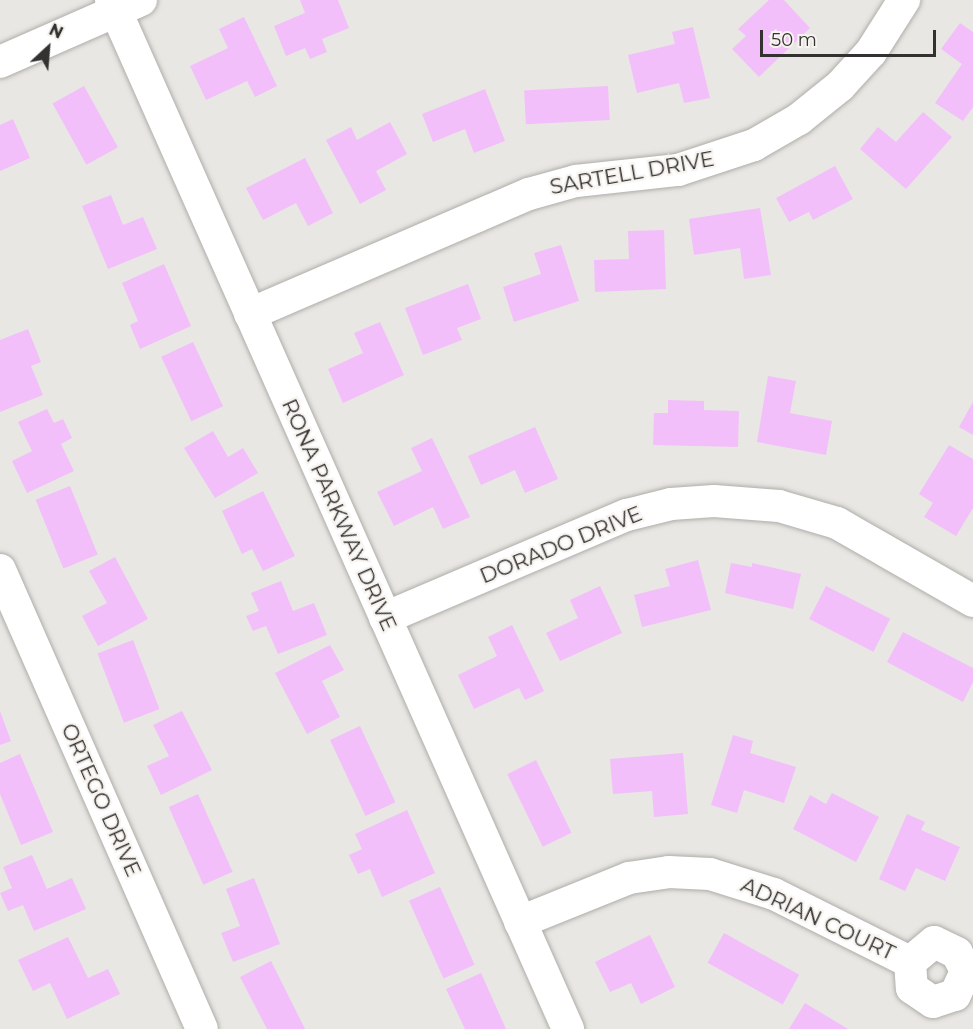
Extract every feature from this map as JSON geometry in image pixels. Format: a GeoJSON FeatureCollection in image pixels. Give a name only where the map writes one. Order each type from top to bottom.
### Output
{"type":"FeatureCollection","features":[{"type":"Feature","properties":{"kind":"street","name":"SARTELL DRIVE"},"geometry":{"type":"LineString","coordinates":[[250,314],[529,194],[576,181],[678,170],[754,145],[799,119],[840,86],[871,52],[904,0]]}},
{"type":"Feature","properties":{"kind":"street","name":"RONA PARKWAY DRIVE"},"geometry":{"type":"LineString","coordinates":[[123,4],[250,314],[568,1029]]}},
{"type":"Feature","properties":{"kind":"street"},"geometry":{"type":"LineString","coordinates":[[0,63],[123,4]]}},
{"type":"Feature","properties":{"kind":"street","name":"DORADO DRIVE"},"geometry":{"type":"LineString","coordinates":[[384,618],[627,515],[671,504],[714,501],[779,506],[837,523],[973,601]]}},
{"type":"Feature","properties":{"kind":"street","name":"ORTEGO DRIVE"},"geometry":{"type":"LineString","coordinates":[[0,570],[202,1029]]}},
{"type":"Feature","properties":{"kind":"street","name":"ADRIAN COURT"},"geometry":{"type":"LineString","coordinates":[[520,922],[629,878],[669,872],[710,874],[774,894],[910,962]]}},
{"type":"Feature","properties":{"kind":"building"},"geometry":{"type":"Polygon","coordinates":[[[300,0],[338,0],[349,28],[322,39],[327,52],[310,59],[305,48],[286,56],[274,26],[305,13],[300,0]]]}},
{"type":"Feature","properties":{"kind":"building"},"geometry":{"type":"Polygon","coordinates":[[[769,0],[784,0],[810,28],[759,77],[732,49],[746,36],[738,29],[769,0]]]}},
{"type":"Feature","properties":{"kind":"building"},"geometry":{"type":"Polygon","coordinates":[[[244,17],[277,86],[255,97],[247,81],[206,100],[190,66],[228,48],[219,29],[244,17]]]}},
{"type":"Feature","properties":{"kind":"building"},"geometry":{"type":"Polygon","coordinates":[[[960,23],[973,32],[973,107],[963,121],[935,103],[962,64],[941,49],[960,23]]]}},
{"type":"Feature","properties":{"kind":"building"},"geometry":{"type":"Polygon","coordinates":[[[693,27],[710,98],[684,103],[679,83],[637,93],[628,55],[675,44],[672,32],[693,27]]]}},
{"type":"Feature","properties":{"kind":"building"},"geometry":{"type":"Polygon","coordinates":[[[84,86],[118,147],[86,165],[53,103],[84,86]]]}},
{"type":"Feature","properties":{"kind":"building"},"geometry":{"type":"Polygon","coordinates":[[[608,86],[610,120],[526,124],[524,90],[608,86]]]}},
{"type":"Feature","properties":{"kind":"building"},"geometry":{"type":"Polygon","coordinates":[[[485,89],[505,141],[474,153],[465,129],[433,142],[422,114],[485,89]]]}},
{"type":"Feature","properties":{"kind":"building"},"geometry":{"type":"Polygon","coordinates":[[[923,112],[952,137],[906,189],[860,149],[878,127],[896,142],[923,112]]]}},
{"type":"Feature","properties":{"kind":"building"},"geometry":{"type":"Polygon","coordinates":[[[13,119],[30,158],[0,171],[0,125],[13,119]]]}},
{"type":"Feature","properties":{"kind":"building"},"geometry":{"type":"Polygon","coordinates":[[[390,122],[407,154],[376,171],[386,190],[360,204],[326,140],[351,127],[357,140],[390,122]]]}},
{"type":"Feature","properties":{"kind":"building"},"geometry":{"type":"Polygon","coordinates":[[[305,158],[333,213],[308,226],[296,203],[263,220],[246,188],[305,158]]]}},
{"type":"Feature","properties":{"kind":"building"},"geometry":{"type":"Polygon","coordinates":[[[835,166],[853,199],[813,220],[809,212],[789,222],[776,198],[835,166]]]}},
{"type":"Feature","properties":{"kind":"building"},"geometry":{"type":"Polygon","coordinates":[[[111,195],[123,225],[143,217],[157,249],[108,269],[82,206],[111,195]]]}},
{"type":"Feature","properties":{"kind":"building"},"geometry":{"type":"Polygon","coordinates":[[[760,208],[771,275],[744,279],[740,248],[694,255],[689,219],[760,208]]]}},
{"type":"Feature","properties":{"kind":"building"},"geometry":{"type":"Polygon","coordinates":[[[664,230],[666,289],[595,292],[594,260],[629,259],[628,231],[664,230]]]}},
{"type":"Feature","properties":{"kind":"building"},"geometry":{"type":"Polygon","coordinates":[[[561,245],[579,301],[514,322],[503,287],[541,274],[534,253],[561,245]]]}},
{"type":"Feature","properties":{"kind":"building"},"geometry":{"type":"Polygon","coordinates":[[[164,264],[191,326],[140,349],[130,325],[138,321],[122,283],[164,264]]]}},
{"type":"Feature","properties":{"kind":"building"},"geometry":{"type":"Polygon","coordinates":[[[468,284],[481,319],[457,328],[462,340],[423,355],[405,308],[468,284]]]}},
{"type":"Feature","properties":{"kind":"building"},"geometry":{"type":"Polygon","coordinates":[[[380,322],[404,375],[343,403],[328,369],[363,353],[354,333],[380,322]]]}},
{"type":"Feature","properties":{"kind":"building"},"geometry":{"type":"Polygon","coordinates":[[[28,329],[41,362],[31,366],[43,395],[0,412],[0,340],[28,329]]]}},
{"type":"Feature","properties":{"kind":"building"},"geometry":{"type":"Polygon","coordinates":[[[193,342],[223,406],[191,421],[161,357],[193,342]]]}},
{"type":"Feature","properties":{"kind":"building"},"geometry":{"type":"Polygon","coordinates":[[[768,376],[796,381],[790,413],[832,421],[826,455],[757,442],[768,376]]]}},
{"type":"Feature","properties":{"kind":"building"},"geometry":{"type":"Polygon","coordinates":[[[668,400],[704,401],[704,410],[739,411],[738,447],[653,445],[654,413],[668,413],[668,400]]]}},
{"type":"Feature","properties":{"kind":"building"},"geometry":{"type":"Polygon","coordinates":[[[973,402],[973,435],[959,427],[973,402]]]}},
{"type":"Feature","properties":{"kind":"building"},"geometry":{"type":"Polygon","coordinates":[[[47,409],[54,423],[63,419],[72,438],[61,444],[74,471],[27,493],[12,461],[32,451],[18,422],[47,409]]]}},
{"type":"Feature","properties":{"kind":"building"},"geometry":{"type":"Polygon","coordinates":[[[535,427],[558,479],[525,493],[515,470],[481,485],[468,456],[535,427]]]}},
{"type":"Feature","properties":{"kind":"building"},"geometry":{"type":"Polygon","coordinates":[[[213,431],[228,457],[243,448],[258,473],[215,498],[184,448],[213,431]]]}},
{"type":"Feature","properties":{"kind":"building"},"geometry":{"type":"Polygon","coordinates":[[[432,438],[470,517],[443,529],[433,507],[394,526],[377,492],[422,471],[411,448],[432,438]]]}},
{"type":"Feature","properties":{"kind":"building"},"geometry":{"type":"Polygon","coordinates":[[[949,445],[973,459],[973,508],[956,536],[924,517],[933,503],[919,494],[949,445]]]}},
{"type":"Feature","properties":{"kind":"building"},"geometry":{"type":"Polygon","coordinates":[[[70,486],[98,555],[63,568],[36,500],[70,486]]]}},
{"type":"Feature","properties":{"kind":"building"},"geometry":{"type":"Polygon","coordinates":[[[263,491],[295,556],[263,571],[252,549],[242,554],[222,511],[263,491]]]}},
{"type":"Feature","properties":{"kind":"building"},"geometry":{"type":"Polygon","coordinates":[[[115,557],[148,619],[98,646],[82,616],[107,603],[89,571],[115,557]]]}},
{"type":"Feature","properties":{"kind":"building"},"geometry":{"type":"Polygon","coordinates":[[[698,560],[711,610],[642,627],[634,595],[670,586],[665,569],[698,560]]]}},
{"type":"Feature","properties":{"kind":"building"},"geometry":{"type":"Polygon","coordinates":[[[731,563],[752,567],[752,563],[801,574],[793,609],[725,593],[731,563]]]}},
{"type":"Feature","properties":{"kind":"building"},"geometry":{"type":"Polygon","coordinates":[[[281,581],[293,611],[314,603],[327,635],[278,654],[266,626],[253,631],[246,616],[259,611],[251,593],[281,581]]]}},
{"type":"Feature","properties":{"kind":"building"},"geometry":{"type":"Polygon","coordinates":[[[600,586],[622,633],[560,661],[546,633],[578,618],[570,600],[600,586]]]}},
{"type":"Feature","properties":{"kind":"building"},"geometry":{"type":"Polygon","coordinates":[[[826,586],[890,619],[873,652],[809,619],[826,586]]]}},
{"type":"Feature","properties":{"kind":"building"},"geometry":{"type":"Polygon","coordinates":[[[512,625],[544,691],[525,700],[519,688],[474,709],[458,675],[497,656],[488,637],[512,625]]]}},
{"type":"Feature","properties":{"kind":"building"},"geometry":{"type":"Polygon","coordinates":[[[903,632],[973,668],[973,682],[963,702],[887,662],[903,632]]]}},
{"type":"Feature","properties":{"kind":"building"},"geometry":{"type":"Polygon","coordinates":[[[133,640],[160,709],[124,723],[98,654],[133,640]]]}},
{"type":"Feature","properties":{"kind":"building"},"geometry":{"type":"Polygon","coordinates":[[[330,645],[344,670],[322,681],[340,717],[307,734],[275,673],[330,645]]]}},
{"type":"Feature","properties":{"kind":"building"},"geometry":{"type":"Polygon","coordinates":[[[0,711],[11,741],[0,745],[0,711]]]}},
{"type":"Feature","properties":{"kind":"building"},"geometry":{"type":"Polygon","coordinates":[[[182,711],[212,770],[161,795],[147,766],[169,756],[153,725],[182,711]]]}},
{"type":"Feature","properties":{"kind":"building"},"geometry":{"type":"Polygon","coordinates":[[[360,726],[395,802],[366,816],[330,740],[360,726]]]}},
{"type":"Feature","properties":{"kind":"building"},"geometry":{"type":"Polygon","coordinates":[[[733,735],[753,741],[750,753],[796,767],[784,803],[744,790],[737,813],[711,805],[733,735]]]}},
{"type":"Feature","properties":{"kind":"building"},"geometry":{"type":"Polygon","coordinates":[[[683,753],[688,814],[654,817],[652,791],[613,794],[610,759],[683,753]]]}},
{"type":"Feature","properties":{"kind":"building"},"geometry":{"type":"Polygon","coordinates":[[[20,754],[53,832],[21,845],[0,794],[0,763],[20,754]]]}},
{"type":"Feature","properties":{"kind":"building"},"geometry":{"type":"Polygon","coordinates":[[[536,760],[572,833],[543,847],[507,774],[536,760]]]}},
{"type":"Feature","properties":{"kind":"building"},"geometry":{"type":"Polygon","coordinates":[[[832,793],[879,817],[856,862],[793,829],[810,795],[826,804],[832,793]]]}},
{"type":"Feature","properties":{"kind":"building"},"geometry":{"type":"Polygon","coordinates":[[[198,794],[233,872],[203,885],[169,807],[198,794]]]}},
{"type":"Feature","properties":{"kind":"building"},"geometry":{"type":"Polygon","coordinates":[[[407,810],[435,873],[382,897],[370,869],[358,874],[349,855],[362,849],[355,834],[407,810]]]}},
{"type":"Feature","properties":{"kind":"building"},"geometry":{"type":"Polygon","coordinates":[[[907,814],[925,822],[921,830],[960,847],[945,881],[916,868],[905,891],[879,879],[907,814]]]}},
{"type":"Feature","properties":{"kind":"building"},"geometry":{"type":"Polygon","coordinates":[[[32,855],[47,889],[72,878],[86,909],[34,931],[23,905],[8,911],[0,893],[12,888],[3,867],[32,855]]]}},
{"type":"Feature","properties":{"kind":"building"},"geometry":{"type":"Polygon","coordinates":[[[254,878],[280,944],[233,962],[221,933],[240,926],[226,889],[254,878]]]}},
{"type":"Feature","properties":{"kind":"building"},"geometry":{"type":"Polygon","coordinates":[[[440,887],[475,965],[444,978],[409,901],[440,887]]]}},
{"type":"Feature","properties":{"kind":"building"},"geometry":{"type":"Polygon","coordinates":[[[724,933],[799,975],[783,1004],[708,963],[724,933]]]}},
{"type":"Feature","properties":{"kind":"building"},"geometry":{"type":"Polygon","coordinates":[[[650,935],[675,987],[641,1004],[631,983],[610,992],[595,962],[650,935]]]}},
{"type":"Feature","properties":{"kind":"building"},"geometry":{"type":"Polygon","coordinates":[[[68,937],[88,978],[108,969],[120,994],[67,1019],[50,983],[33,991],[18,960],[68,937]]]}},
{"type":"Feature","properties":{"kind":"building"},"geometry":{"type":"Polygon","coordinates":[[[271,961],[305,1029],[267,1029],[240,977],[271,961]]]}},
{"type":"Feature","properties":{"kind":"building"},"geometry":{"type":"Polygon","coordinates":[[[481,973],[506,1029],[465,1029],[446,989],[481,973]]]}},
{"type":"Feature","properties":{"kind":"building"},"geometry":{"type":"Polygon","coordinates":[[[805,1003],[848,1029],[789,1029],[805,1003]]]}}]}
